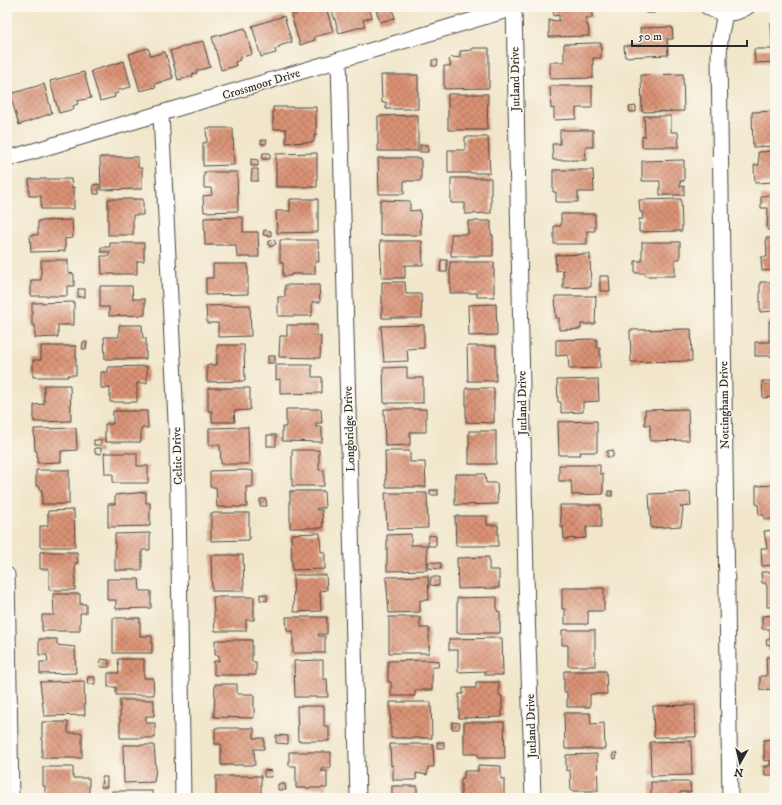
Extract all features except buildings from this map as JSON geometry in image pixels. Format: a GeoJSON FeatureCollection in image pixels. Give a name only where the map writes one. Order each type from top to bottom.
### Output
{"type":"FeatureCollection","features":[{"type":"Feature","properties":{"kind":"street","name":"Crossmoor Drive"},"geometry":{"type":"LineString","coordinates":[[7,159],[514,7]]}},
{"type":"Feature","properties":{"kind":"street","name":"Jutland Drive"},"geometry":{"type":"LineString","coordinates":[[514,7],[525,570],[533,798]]}},
{"type":"Feature","properties":{"kind":"street"},"geometry":{"type":"LineString","coordinates":[[708,7],[725,14],[734,13],[747,7]]}},
{"type":"Feature","properties":{"kind":"street","name":"Nottingham Drive"},"geometry":{"type":"LineString","coordinates":[[725,14],[720,39],[719,57],[730,798]]}},
{"type":"Feature","properties":{"kind":"street","name":"Longbridge Drive"},"geometry":{"type":"LineString","coordinates":[[339,60],[358,798]]}},
{"type":"Feature","properties":{"kind":"street","name":"Celtic Drive"},"geometry":{"type":"LineString","coordinates":[[161,114],[177,442],[183,798]]}},
{"type":"Feature","properties":{"kind":"street"},"geometry":{"type":"LineString","coordinates":[[7,575],[10,798]]}}]}
